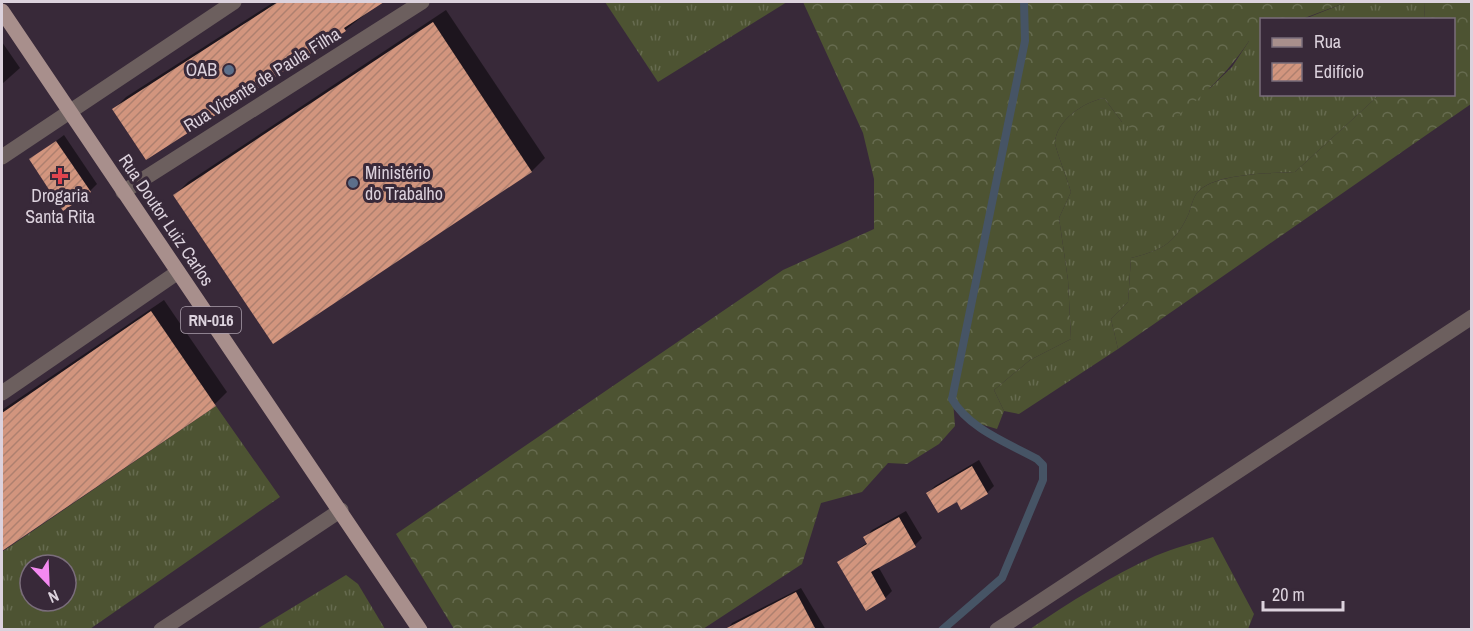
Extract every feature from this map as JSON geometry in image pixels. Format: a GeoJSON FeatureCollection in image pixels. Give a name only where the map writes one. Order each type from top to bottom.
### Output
{"type":"FeatureCollection","features":[{"type":"Feature","properties":{"kind":"main road","name":"Rua Doutor Luiz Carlos"},"geometry":{"type":"LineString","coordinates":[[2,11],[420,630]]}},
{"type":"Feature","properties":{"kind":"street"},"geometry":{"type":"LineString","coordinates":[[2,158],[234,2]]}},
{"type":"Feature","properties":{"kind":"street","name":"Rua Vicente de Paula Filha"},"geometry":{"type":"LineString","coordinates":[[123,192],[422,2]]}},
{"type":"Feature","properties":{"kind":"street"},"geometry":{"type":"LineString","coordinates":[[2,393],[178,272]]}},
{"type":"Feature","properties":{"kind":"street"},"geometry":{"type":"LineString","coordinates":[[997,630],[1472,317]]}},
{"type":"Feature","properties":{"kind":"street"},"geometry":{"type":"LineString","coordinates":[[161,630],[341,510]]}},
{"type":"Feature","properties":{"kind":"green space"},"geometry":{"type":"Polygon","coordinates":[[[605,2],[787,2],[658,82],[605,2]]]}},
{"type":"Feature","properties":{"kind":"green space"},"geometry":{"type":"Polygon","coordinates":[[[803,2],[1022,2],[1024,27],[1025,2],[1347,2],[1305,18],[1260,18],[1260,41],[1249,41],[1215,83],[1175,118],[1146,139],[1122,122],[1104,98],[1088,103],[1072,113],[1060,127],[1055,143],[1071,192],[1059,218],[1068,280],[1071,339],[1030,360],[994,390],[1004,411],[997,429],[970,421],[953,401],[955,426],[939,444],[907,464],[888,463],[862,492],[821,503],[802,564],[703,629],[454,629],[396,534],[783,270],[874,229],[874,179],[863,133],[803,2]]]}},
{"type":"Feature","properties":{"kind":"green space"},"geometry":{"type":"Polygon","coordinates":[[[1347,2],[1424,2],[1425,18],[1307,18],[1347,2]]]}},
{"type":"Feature","properties":{"kind":"green space"},"geometry":{"type":"Polygon","coordinates":[[[1424,2],[1471,2],[1471,104],[1118,349],[1111,319],[1128,302],[1131,258],[1151,252],[1173,239],[1184,224],[1196,194],[1206,186],[1244,175],[1295,172],[1378,96],[1455,96],[1455,18],[1425,18],[1424,2]]]}},
{"type":"Feature","properties":{"kind":"green space"},"geometry":{"type":"Polygon","coordinates":[[[1249,41],[1260,41],[1260,96],[1378,96],[1295,172],[1229,178],[1216,181],[1198,192],[1184,224],[1173,239],[1151,252],[1131,258],[1128,302],[1111,319],[1118,349],[1019,414],[1004,411],[994,390],[1030,360],[1071,339],[1068,280],[1059,218],[1071,192],[1055,143],[1060,127],[1072,113],[1088,103],[1104,98],[1122,122],[1210,88],[1232,67],[1249,41]]]}},
{"type":"Feature","properties":{"kind":"green space"},"geometry":{"type":"Polygon","coordinates":[[[216,406],[280,497],[90,629],[2,629],[2,552],[216,406]]]}},
{"type":"Feature","properties":{"kind":"green space"},"geometry":{"type":"Polygon","coordinates":[[[1213,537],[1254,614],[1248,629],[1030,629],[1123,572],[1169,550],[1213,537]]]}},
{"type":"Feature","properties":{"kind":"green space"},"geometry":{"type":"Polygon","coordinates":[[[346,575],[358,584],[385,629],[257,629],[346,575]]]}},
{"type":"Feature","properties":{"kind":"building","name":"OAB"},"geometry":{"type":"Polygon","coordinates":[[[278,2],[384,2],[344,28],[346,31],[146,160],[112,109],[278,2]]]}},
{"type":"Feature","properties":{"kind":"building","name":"Ministério do Trabalho"},"geometry":{"type":"Polygon","coordinates":[[[433,22],[532,172],[273,344],[173,195],[433,22]]]}},
{"type":"Feature","properties":{"kind":"building","name":"Drogaria Santa Rita"},"geometry":{"type":"Polygon","coordinates":[[[56,141],[91,192],[63,211],[29,159],[56,141]]]}},
{"type":"Feature","properties":{"kind":"building"},"geometry":{"type":"Polygon","coordinates":[[[151,311],[216,406],[2,551],[2,413],[151,311]]]}},
{"type":"Feature","properties":{"kind":"building"},"geometry":{"type":"Polygon","coordinates":[[[972,466],[988,494],[961,510],[957,502],[938,513],[926,493],[972,466]]]}},
{"type":"Feature","properties":{"kind":"building"},"geometry":{"type":"Polygon","coordinates":[[[899,517],[916,547],[871,572],[886,599],[866,611],[837,562],[867,544],[863,537],[899,517]]]}},
{"type":"Feature","properties":{"kind":"building"},"geometry":{"type":"Polygon","coordinates":[[[796,592],[816,630],[723,630],[796,592]]]}},
{"type":"Feature","properties":{"kind":"waterway"},"geometry":{"type":"LineString","coordinates":[[942,630],[1002,578],[1043,480],[1043,465],[1037,459],[979,427],[959,410],[952,399],[1025,41],[1024,2]]}},
{"type":"Feature","properties":{"kind":"place","name":"OAB"},"geometry":{"type":"Point","coordinates":[229,70]}},
{"type":"Feature","properties":{"kind":"place","name":"Drogaria Santa Rita"},"geometry":{"type":"Point","coordinates":[60,176]}},
{"type":"Feature","properties":{"kind":"place","name":"Ministério do Trabalho"},"geometry":{"type":"Point","coordinates":[353,183]}}]}
